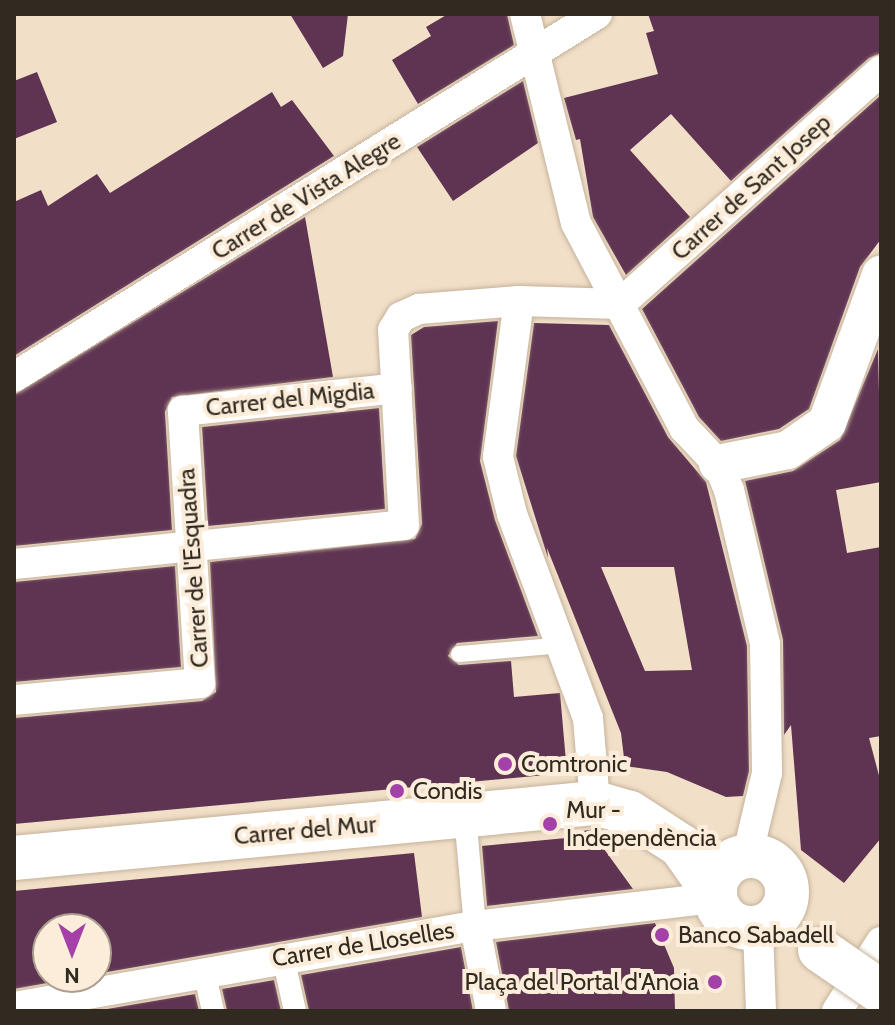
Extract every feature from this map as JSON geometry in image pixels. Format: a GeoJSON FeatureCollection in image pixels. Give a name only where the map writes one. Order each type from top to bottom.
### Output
{"type":"FeatureCollection","features":[{"type":"Feature","properties":{"kind":"main road","name":"Carrer del Mur"},"geometry":{"type":"LineString","coordinates":[[14,858],[595,803],[630,813],[728,877]]}},
{"type":"Feature","properties":{"kind":"main road"},"geometry":{"type":"LineString","coordinates":[[769,921],[787,882],[777,867],[728,877],[728,920],[769,921],[820,950],[881,992]]}},
{"type":"Feature","properties":{"kind":"street"},"geometry":{"type":"LineString","coordinates":[[525,14],[576,223],[684,428],[718,464],[729,490],[765,644],[767,773],[728,877]]}},
{"type":"Feature","properties":{"kind":"street","name":"Carrer de Vista Alegre"},"geometry":{"type":"LineString","coordinates":[[14,377],[597,14]]}},
{"type":"Feature","properties":{"kind":"street","name":"Carrer de Sant Josep"},"geometry":{"type":"LineString","coordinates":[[620,304],[881,71]]}},
{"type":"Feature","properties":{"kind":"street"},"geometry":{"type":"LineString","coordinates":[[718,464],[788,450],[827,423],[881,275]]}},
{"type":"Feature","properties":{"kind":"street"},"geometry":{"type":"LineString","coordinates":[[14,564],[404,525],[393,330],[401,317],[419,309],[519,301],[620,304]]}},
{"type":"Feature","properties":{"kind":"street"},"geometry":{"type":"LineString","coordinates":[[519,301],[498,457],[512,514],[564,645],[588,718],[595,803]]}},
{"type":"Feature","properties":{"kind":"street","name":"Carrer del Migdia"},"geometry":{"type":"LineString","coordinates":[[183,411],[397,388]]}},
{"type":"Feature","properties":{"kind":"street","name":"Carrer de l'Esquadra"},"geometry":{"type":"LineString","coordinates":[[14,700],[200,683],[183,411]]}},
{"type":"Feature","properties":{"kind":"street"},"geometry":{"type":"LineString","coordinates":[[465,815],[475,926],[491,1011]]}},
{"type":"Feature","properties":{"kind":"street","name":"Carrer de Lloselles"},"geometry":{"type":"LineString","coordinates":[[14,1007],[283,957],[475,926],[728,877]]}},
{"type":"Feature","properties":{"kind":"street"},"geometry":{"type":"LineString","coordinates":[[761,1011],[769,921]]}},
{"type":"Feature","properties":{"kind":"street"},"geometry":{"type":"LineString","coordinates":[[837,1011],[881,942]]}},
{"type":"Feature","properties":{"kind":"street"},"geometry":{"type":"LineString","coordinates":[[283,957],[295,1011]]}},
{"type":"Feature","properties":{"kind":"street"},"geometry":{"type":"LineString","coordinates":[[204,971],[213,1011]]}},
{"type":"Feature","properties":{"kind":"lane"},"geometry":{"type":"LineString","coordinates":[[459,654],[564,645]]}},
{"type":"Feature","properties":{"kind":"building"},"geometry":{"type":"Polygon","coordinates":[[[290,14],[348,14],[343,56],[323,68],[290,14]]]}},
{"type":"Feature","properties":{"kind":"building"},"geometry":{"type":"Polygon","coordinates":[[[448,14],[507,14],[514,45],[418,104],[392,60],[431,36],[426,27],[448,14]]]}},
{"type":"Feature","properties":{"kind":"building"},"geometry":{"type":"Polygon","coordinates":[[[648,14],[881,14],[881,53],[869,58],[731,181],[671,114],[630,150],[690,217],[626,275],[593,217],[580,139],[576,140],[564,98],[658,74],[646,33],[654,31],[648,14]]]}},
{"type":"Feature","properties":{"kind":"building"},"geometry":{"type":"Polygon","coordinates":[[[37,72],[57,122],[14,139],[14,81],[37,72]]]}},
{"type":"Feature","properties":{"kind":"building"},"geometry":{"type":"Polygon","coordinates":[[[523,81],[538,143],[453,201],[417,147],[523,81]]]}},
{"type":"Feature","properties":{"kind":"building"},"geometry":{"type":"Polygon","coordinates":[[[272,92],[281,107],[292,100],[334,156],[14,356],[14,202],[41,190],[48,206],[97,174],[110,193],[272,92]]]}},
{"type":"Feature","properties":{"kind":"building"},"geometry":{"type":"Polygon","coordinates":[[[881,95],[881,239],[860,267],[809,409],[779,429],[721,441],[699,417],[642,309],[881,95]]]}},
{"type":"Feature","properties":{"kind":"building"},"geometry":{"type":"Polygon","coordinates":[[[305,217],[333,377],[172,397],[165,412],[172,530],[14,546],[14,395],[305,217]]]}},
{"type":"Feature","properties":{"kind":"building"},"geometry":{"type":"Polygon","coordinates":[[[498,321],[480,461],[495,520],[538,636],[457,643],[448,656],[459,665],[511,661],[514,697],[560,693],[567,773],[14,824],[14,718],[202,701],[216,692],[210,562],[415,539],[422,524],[411,335],[424,327],[498,321]]]}},
{"type":"Feature","properties":{"kind":"building"},"geometry":{"type":"Polygon","coordinates":[[[534,323],[609,325],[668,437],[706,482],[747,646],[749,771],[743,796],[726,797],[667,772],[625,766],[621,733],[547,548],[548,558],[516,456],[534,323]],[[601,567],[645,671],[692,670],[674,567],[601,567]]]}},
{"type":"Feature","properties":{"kind":"building"},"geometry":{"type":"Polygon","coordinates":[[[878,349],[881,482],[836,490],[847,553],[881,547],[881,736],[869,738],[881,783],[881,838],[844,883],[801,850],[791,725],[784,735],[783,640],[745,481],[793,471],[840,440],[878,349]]]}},
{"type":"Feature","properties":{"kind":"building"},"geometry":{"type":"Polygon","coordinates":[[[379,408],[385,509],[208,526],[202,427],[379,408]]]}},
{"type":"Feature","properties":{"kind":"building"},"geometry":{"type":"Polygon","coordinates":[[[175,566],[181,667],[14,682],[14,582],[175,566]]]}},
{"type":"Feature","properties":{"kind":"building"},"geometry":{"type":"Polygon","coordinates":[[[595,829],[619,836],[604,849],[633,889],[487,906],[482,846],[577,837],[577,832],[595,829]]]}},
{"type":"Feature","properties":{"kind":"building"},"geometry":{"type":"Polygon","coordinates":[[[414,853],[422,917],[112,971],[112,913],[32,913],[32,986],[14,989],[14,891],[414,853]]]}},
{"type":"Feature","properties":{"kind":"building"},"geometry":{"type":"Polygon","coordinates":[[[655,923],[674,968],[675,1011],[509,1011],[496,942],[655,923]]]}},
{"type":"Feature","properties":{"kind":"building"},"geometry":{"type":"Polygon","coordinates":[[[461,947],[473,1011],[309,1011],[301,975],[461,947]]]}},
{"type":"Feature","properties":{"kind":"building"},"geometry":{"type":"Polygon","coordinates":[[[274,980],[281,1011],[227,1011],[222,989],[274,980]]]}},
{"type":"Feature","properties":{"kind":"building"},"geometry":{"type":"Polygon","coordinates":[[[195,994],[199,1011],[95,1011],[195,994]]]}},
{"type":"Feature","properties":{"kind":"place","name":"Comtronic"},"geometry":{"type":"Point","coordinates":[505,764]}},
{"type":"Feature","properties":{"kind":"place","name":"Condis"},"geometry":{"type":"Point","coordinates":[397,791]}},
{"type":"Feature","properties":{"kind":"place","name":"Mur - Independència"},"geometry":{"type":"Point","coordinates":[550,824]}},
{"type":"Feature","properties":{"kind":"place","name":"Banco Sabadell"},"geometry":{"type":"Point","coordinates":[662,935]}},
{"type":"Feature","properties":{"kind":"place","name":"Plaça del Portal d'Anoia"},"geometry":{"type":"Point","coordinates":[715,982]}}]}
